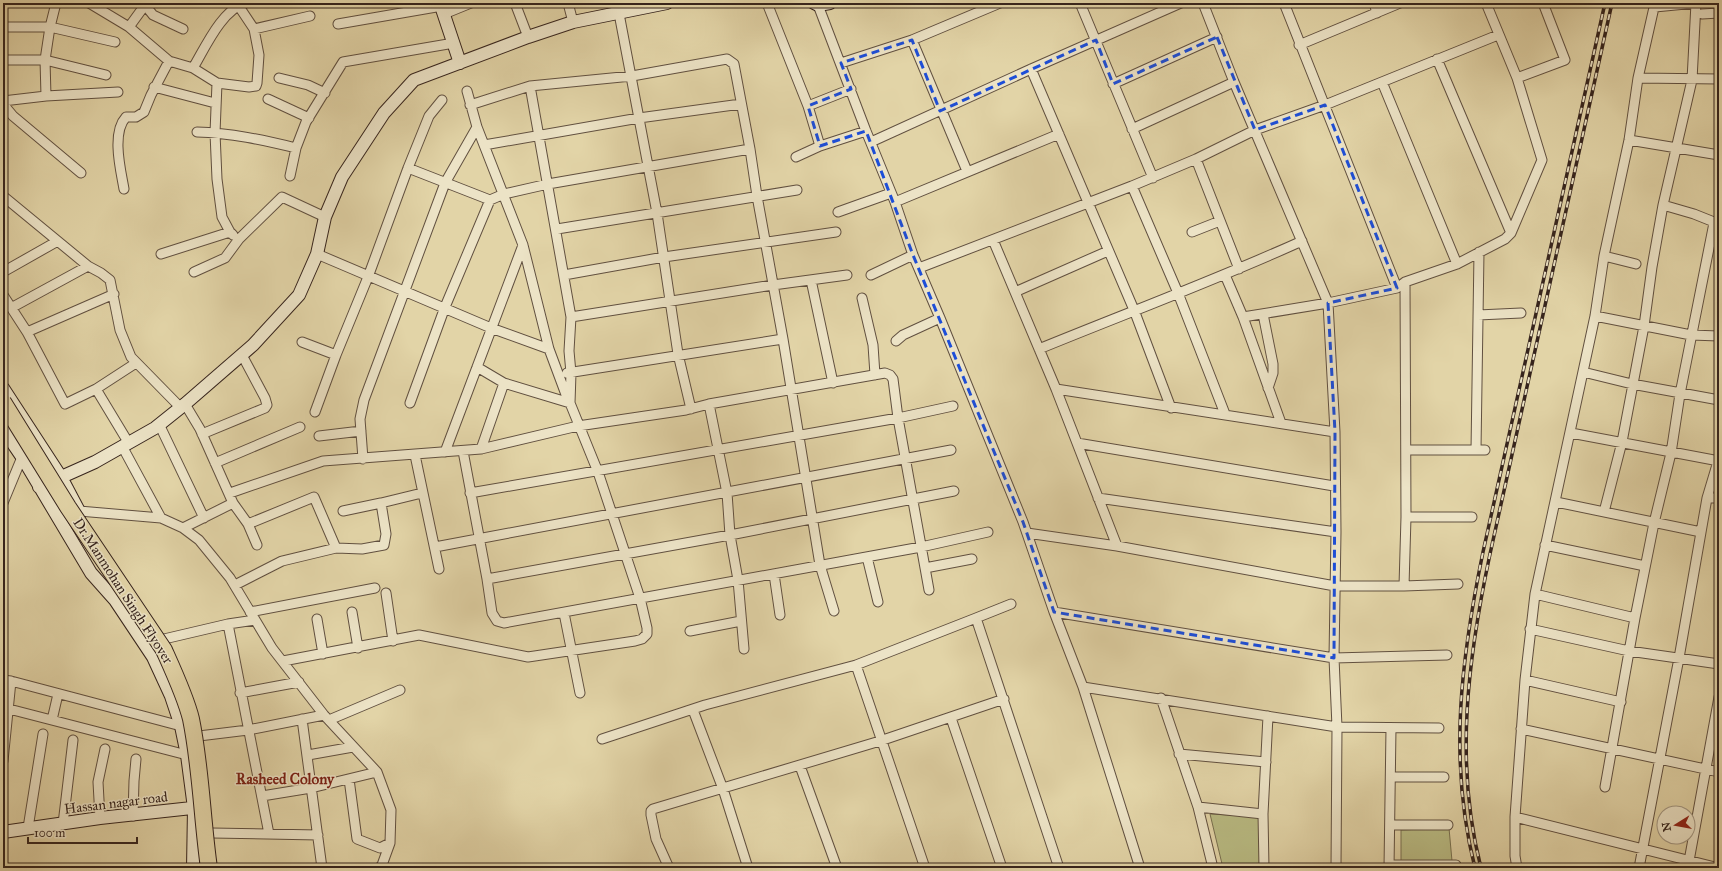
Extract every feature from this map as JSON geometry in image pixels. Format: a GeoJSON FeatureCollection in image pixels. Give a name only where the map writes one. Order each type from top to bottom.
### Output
{"type":"FeatureCollection","features":[{"type":"Feature","properties":{"kind":"highway","name":"Dr.Manmohan Singh Flyover"},"geometry":{"type":"LineString","coordinates":[[3,402],[68,507],[164,650],[172,668],[190,718],[199,775],[204,837],[209,868]]}},
{"type":"Feature","properties":{"kind":"highway","name":"Dr.Manmohan Singh Flyover"},"geometry":{"type":"LineString","coordinates":[[3,415],[89,552],[164,664],[184,719],[192,755],[200,868]]}},
{"type":"Feature","properties":{"kind":"street"},"geometry":{"type":"LineString","coordinates":[[46,96],[45,60],[56,3]]}},
{"type":"Feature","properties":{"kind":"street"},"geometry":{"type":"LineString","coordinates":[[89,3],[129,27],[169,61],[193,68],[217,83],[249,87],[256,86],[258,83],[259,55],[254,29],[240,4],[225,16],[193,68]]}},
{"type":"Feature","properties":{"kind":"street"},"geometry":{"type":"LineString","coordinates":[[153,15],[155,3]]}},
{"type":"Feature","properties":{"kind":"street"},"geometry":{"type":"LineString","coordinates":[[338,24],[471,3]]}},
{"type":"Feature","properties":{"kind":"street"},"geometry":{"type":"LineString","coordinates":[[515,3],[528,36]]}},
{"type":"Feature","properties":{"kind":"street"},"geometry":{"type":"LineString","coordinates":[[568,3],[573,22]]}},
{"type":"Feature","properties":{"kind":"street"},"geometry":{"type":"LineString","coordinates":[[40,487],[95,462],[159,424],[253,345],[300,295],[317,254],[325,217],[342,178],[384,113],[414,80],[528,36],[618,8],[666,3]]}},
{"type":"Feature","properties":{"kind":"street"},"geometry":{"type":"LineString","coordinates":[[767,3],[808,106],[820,146]]}},
{"type":"Feature","properties":{"kind":"street"},"geometry":{"type":"LineString","coordinates":[[841,63],[912,40],[1000,3]]}},
{"type":"Feature","properties":{"kind":"street"},"geometry":{"type":"LineString","coordinates":[[1080,3],[1153,178]]}},
{"type":"Feature","properties":{"kind":"street"},"geometry":{"type":"LineString","coordinates":[[871,142],[1181,3]]}},
{"type":"Feature","properties":{"kind":"street"},"geometry":{"type":"LineString","coordinates":[[1203,3],[1234,82],[1328,304],[1335,432],[1334,486],[1336,532],[1334,658],[1337,727],[1336,868]]}},
{"type":"Feature","properties":{"kind":"street"},"geometry":{"type":"LineString","coordinates":[[1284,3],[1299,46],[1325,105],[1397,288]]}},
{"type":"Feature","properties":{"kind":"street"},"geometry":{"type":"LineString","coordinates":[[1374,3],[1377,13]]}},
{"type":"Feature","properties":{"kind":"street"},"geometry":{"type":"LineString","coordinates":[[1299,46],[1400,3]]}},
{"type":"Feature","properties":{"kind":"street"},"geometry":{"type":"LineString","coordinates":[[1243,317],[1328,304],[1397,288],[1405,282],[1456,264],[1505,239],[1511,233],[1542,160],[1517,78],[1486,3]]}},
{"type":"Feature","properties":{"kind":"street"},"geometry":{"type":"LineString","coordinates":[[1517,78],[1565,60],[1544,3]]}},
{"type":"Feature","properties":{"kind":"street"},"geometry":{"type":"LineString","coordinates":[[1517,868],[1515,856],[1515,817],[1525,680],[1535,594],[1595,316],[1604,256],[1629,140],[1638,78],[1655,5],[1696,3],[1692,80],[1663,205],[1652,267],[1644,326],[1622,442],[1604,512]]}},
{"type":"Feature","properties":{"kind":"street"},"geometry":{"type":"LineString","coordinates":[[129,27],[144,4],[153,15],[183,29]]}},
{"type":"Feature","properties":{"kind":"street"},"geometry":{"type":"LineString","coordinates":[[821,4],[866,131],[893,197],[913,254],[1027,533],[1054,612],[1083,687],[1140,868]]}},
{"type":"Feature","properties":{"kind":"street"},"geometry":{"type":"LineString","coordinates":[[442,8],[460,62]]}},
{"type":"Feature","properties":{"kind":"street"},"geometry":{"type":"LineString","coordinates":[[618,8],[657,213],[678,354],[691,409]]}},
{"type":"Feature","properties":{"kind":"street"},"geometry":{"type":"LineString","coordinates":[[1702,14],[1719,13]]}},
{"type":"Feature","properties":{"kind":"street"},"geometry":{"type":"LineString","coordinates":[[254,29],[310,16]]}},
{"type":"Feature","properties":{"kind":"street"},"geometry":{"type":"LineString","coordinates":[[3,27],[50,28],[115,42]]}},
{"type":"Feature","properties":{"kind":"street"},"geometry":{"type":"LineString","coordinates":[[920,268],[1153,178],[1196,159],[1254,130],[1325,105],[1498,35]]}},
{"type":"Feature","properties":{"kind":"street"},"geometry":{"type":"LineString","coordinates":[[1113,84],[1217,37]]}},
{"type":"Feature","properties":{"kind":"street"},"geometry":{"type":"LineString","coordinates":[[912,40],[940,111],[967,171]]}},
{"type":"Feature","properties":{"kind":"street"},"geometry":{"type":"LineString","coordinates":[[290,176],[296,148],[309,118],[344,62],[454,44]]}},
{"type":"Feature","properties":{"kind":"street"},"geometry":{"type":"LineString","coordinates":[[470,105],[530,86],[632,76],[727,59],[734,64],[750,149],[756,196],[783,339],[820,565],[834,611]]}},
{"type":"Feature","properties":{"kind":"street"},"geometry":{"type":"LineString","coordinates":[[1438,59],[1511,233]]}},
{"type":"Feature","properties":{"kind":"street"},"geometry":{"type":"LineString","coordinates":[[3,60],[45,60],[106,75]]}},
{"type":"Feature","properties":{"kind":"street"},"geometry":{"type":"LineString","coordinates":[[124,190],[118,156],[120,130],[126,117],[136,117],[144,112],[154,87],[169,61]]}},
{"type":"Feature","properties":{"kind":"street"},"geometry":{"type":"LineString","coordinates":[[1031,69],[1134,310],[1171,408]]}},
{"type":"Feature","properties":{"kind":"street"},"geometry":{"type":"LineString","coordinates":[[279,78],[308,84],[326,93]]}},
{"type":"Feature","properties":{"kind":"street"},"geometry":{"type":"LineString","coordinates":[[1638,78],[1692,80],[1719,79]]}},
{"type":"Feature","properties":{"kind":"street"},"geometry":{"type":"LineString","coordinates":[[1132,129],[1234,82]]}},
{"type":"Feature","properties":{"kind":"street"},"geometry":{"type":"LineString","coordinates":[[1382,82],[1456,264]]}},
{"type":"Feature","properties":{"kind":"street"},"geometry":{"type":"LineString","coordinates":[[217,83],[215,133],[220,205],[222,217],[230,232],[239,239]]}},
{"type":"Feature","properties":{"kind":"street"},"geometry":{"type":"LineString","coordinates":[[530,86],[557,230],[571,317],[569,351],[572,373],[570,403]]}},
{"type":"Feature","properties":{"kind":"street"},"geometry":{"type":"LineString","coordinates":[[154,87],[215,103]]}},
{"type":"Feature","properties":{"kind":"street"},"geometry":{"type":"LineString","coordinates":[[808,106],[851,89]]}},
{"type":"Feature","properties":{"kind":"street"},"geometry":{"type":"LineString","coordinates":[[283,661],[358,648],[419,635],[528,657],[642,639],[647,634],[640,598],[612,513],[598,472],[578,426],[549,349],[523,245],[477,127],[467,91]]}},
{"type":"Feature","properties":{"kind":"street"},"geometry":{"type":"LineString","coordinates":[[81,173],[13,116],[3,102],[46,96],[118,92]]}},
{"type":"Feature","properties":{"kind":"street"},"geometry":{"type":"LineString","coordinates":[[268,99],[309,118]]}},
{"type":"Feature","properties":{"kind":"street"},"geometry":{"type":"LineString","coordinates":[[315,412],[429,116],[442,100]]}},
{"type":"Feature","properties":{"kind":"street"},"geometry":{"type":"LineString","coordinates":[[484,145],[640,118],[741,104]]}},
{"type":"Feature","properties":{"kind":"street"},"geometry":{"type":"LineString","coordinates":[[363,459],[360,419],[364,400],[445,183],[477,127]]}},
{"type":"Feature","properties":{"kind":"street"},"geometry":{"type":"LineString","coordinates":[[796,157],[820,146],[866,131]]}},
{"type":"Feature","properties":{"kind":"street"},"geometry":{"type":"LineString","coordinates":[[197,132],[258,138],[296,148]]}},
{"type":"Feature","properties":{"kind":"street"},"geometry":{"type":"LineString","coordinates":[[838,212],[893,197],[967,171],[1059,134]]}},
{"type":"Feature","properties":{"kind":"street"},"geometry":{"type":"LineString","coordinates":[[1629,140],[1719,155]]}},
{"type":"Feature","properties":{"kind":"street"},"geometry":{"type":"LineString","coordinates":[[408,168],[490,200],[504,194],[548,184],[750,149]]}},
{"type":"Feature","properties":{"kind":"street"},"geometry":{"type":"LineString","coordinates":[[1196,159],[1239,269]]}},
{"type":"Feature","properties":{"kind":"street"},"geometry":{"type":"LineString","coordinates":[[1132,186],[1178,293],[1225,414]]}},
{"type":"Feature","properties":{"kind":"street"},"geometry":{"type":"LineString","coordinates":[[557,230],[797,190]]}},
{"type":"Feature","properties":{"kind":"street"},"geometry":{"type":"LineString","coordinates":[[3,196],[7,205],[88,266],[110,280],[120,330],[131,358],[183,405],[202,434],[234,503],[248,524],[257,545]]}},
{"type":"Feature","properties":{"kind":"street"},"geometry":{"type":"LineString","coordinates":[[194,272],[225,258],[239,239],[282,196],[325,217]]}},
{"type":"Feature","properties":{"kind":"street"},"geometry":{"type":"LineString","coordinates":[[410,403],[445,307],[490,200]]}},
{"type":"Feature","properties":{"kind":"street"},"geometry":{"type":"LineString","coordinates":[[1605,787],[1622,702],[1635,618],[1654,523],[1671,453],[1691,335],[1716,223],[1694,214],[1663,205]]}},
{"type":"Feature","properties":{"kind":"street"},"geometry":{"type":"LineString","coordinates":[[1192,232],[1220,221]]}},
{"type":"Feature","properties":{"kind":"street"},"geometry":{"type":"LineString","coordinates":[[161,254],[230,232]]}},
{"type":"Feature","properties":{"kind":"street"},"geometry":{"type":"LineString","coordinates":[[564,275],[664,257],[836,232]]}},
{"type":"Feature","properties":{"kind":"street"},"geometry":{"type":"LineString","coordinates":[[993,240],[1056,390],[1117,546]]}},
{"type":"Feature","properties":{"kind":"street"},"geometry":{"type":"LineString","coordinates":[[1039,349],[1225,275],[1302,241]]}},
{"type":"Feature","properties":{"kind":"street"},"geometry":{"type":"LineString","coordinates":[[3,272],[56,242]]}},
{"type":"Feature","properties":{"kind":"street"},"geometry":{"type":"LineString","coordinates":[[445,452],[523,245]]}},
{"type":"Feature","properties":{"kind":"street"},"geometry":{"type":"LineString","coordinates":[[1015,292],[1108,251]]}},
{"type":"Feature","properties":{"kind":"street"},"geometry":{"type":"LineString","coordinates":[[1406,450],[1481,450],[1478,315],[1479,252]]}},
{"type":"Feature","properties":{"kind":"street"},"geometry":{"type":"LineString","coordinates":[[317,254],[404,292],[445,307],[491,328],[549,349]]}},
{"type":"Feature","properties":{"kind":"street"},"geometry":{"type":"LineString","coordinates":[[870,275],[913,254]]}},
{"type":"Feature","properties":{"kind":"street"},"geometry":{"type":"LineString","coordinates":[[1604,256],[1636,264]]}},
{"type":"Feature","properties":{"kind":"street"},"geometry":{"type":"LineString","coordinates":[[11,308],[88,266]]}},
{"type":"Feature","properties":{"kind":"street"},"geometry":{"type":"LineString","coordinates":[[571,317],[773,285],[847,275]]}},
{"type":"Feature","properties":{"kind":"street"},"geometry":{"type":"LineString","coordinates":[[1225,275],[1243,317],[1281,423]]}},
{"type":"Feature","properties":{"kind":"street"},"geometry":{"type":"LineString","coordinates":[[811,280],[834,383]]}},
{"type":"Feature","properties":{"kind":"street"},"geometry":{"type":"LineString","coordinates":[[1404,586],[1406,517],[1405,282]]}},
{"type":"Feature","properties":{"kind":"street"},"geometry":{"type":"LineString","coordinates":[[27,332],[114,294]]}},
{"type":"Feature","properties":{"kind":"street"},"geometry":{"type":"LineString","coordinates":[[3,295],[27,332],[65,404],[96,389],[136,363]]}},
{"type":"Feature","properties":{"kind":"street"},"geometry":{"type":"LineString","coordinates":[[862,298],[873,345],[875,376]]}},
{"type":"Feature","properties":{"kind":"street"},"geometry":{"type":"LineString","coordinates":[[1478,315],[1521,313]]}},
{"type":"Feature","properties":{"kind":"street"},"geometry":{"type":"LineString","coordinates":[[1264,314],[1273,364],[1273,373],[1268,388]]}},
{"type":"Feature","properties":{"kind":"street"},"geometry":{"type":"LineString","coordinates":[[1595,316],[1691,335],[1719,336]]}},
{"type":"Feature","properties":{"kind":"street"},"geometry":{"type":"LineString","coordinates":[[896,341],[903,334],[940,318]]}},
{"type":"Feature","properties":{"kind":"street"},"geometry":{"type":"LineString","coordinates":[[558,372],[572,373],[678,354],[783,339]]}},
{"type":"Feature","properties":{"kind":"street"},"geometry":{"type":"LineString","coordinates":[[302,342],[336,355]]}},
{"type":"Feature","properties":{"kind":"street"},"geometry":{"type":"LineString","coordinates":[[202,434],[265,408],[267,405],[265,398],[242,355]]}},
{"type":"Feature","properties":{"kind":"street"},"geometry":{"type":"LineString","coordinates":[[477,367],[504,383],[570,403]]}},
{"type":"Feature","properties":{"kind":"street"},"geometry":{"type":"LineString","coordinates":[[1583,372],[1680,394],[1719,400]]}},
{"type":"Feature","properties":{"kind":"street"},"geometry":{"type":"LineString","coordinates":[[230,493],[323,461],[481,449],[578,426],[691,409],[710,404],[875,376],[885,373],[890,375],[893,379],[898,418],[929,590]]}},
{"type":"Feature","properties":{"kind":"street"},"geometry":{"type":"LineString","coordinates":[[481,449],[504,383]]}},
{"type":"Feature","properties":{"kind":"street"},"geometry":{"type":"LineString","coordinates":[[3,388],[61,477],[79,511],[164,639],[179,670],[199,736],[212,833],[215,868]]}},
{"type":"Feature","properties":{"kind":"street"},"geometry":{"type":"LineString","coordinates":[[96,389],[161,518]]}},
{"type":"Feature","properties":{"kind":"street"},"geometry":{"type":"LineString","coordinates":[[1056,390],[1171,408],[1225,414],[1335,432]]}},
{"type":"Feature","properties":{"kind":"street"},"geometry":{"type":"LineString","coordinates":[[710,404],[717,450],[727,492],[730,535],[738,580],[744,649]]}},
{"type":"Feature","properties":{"kind":"street"},"geometry":{"type":"LineString","coordinates":[[470,493],[598,472],[898,418],[953,406]]}},
{"type":"Feature","properties":{"kind":"street"},"geometry":{"type":"LineString","coordinates":[[159,424],[204,518]]}},
{"type":"Feature","properties":{"kind":"street"},"geometry":{"type":"LineString","coordinates":[[215,462],[300,427]]}},
{"type":"Feature","properties":{"kind":"street"},"geometry":{"type":"LineString","coordinates":[[318,436],[361,431]]}},
{"type":"Feature","properties":{"kind":"street"},"geometry":{"type":"LineString","coordinates":[[1570,433],[1719,461]]}},
{"type":"Feature","properties":{"kind":"street"},"geometry":{"type":"LineString","coordinates":[[4,438],[22,457],[91,573],[115,600],[153,657],[171,696],[181,726],[187,755],[194,808],[193,868]]}},
{"type":"Feature","properties":{"kind":"street"},"geometry":{"type":"LineString","coordinates":[[1077,443],[1334,486]]}},
{"type":"Feature","properties":{"kind":"street"},"geometry":{"type":"LineString","coordinates":[[435,547],[951,450]]}},
{"type":"Feature","properties":{"kind":"street"},"geometry":{"type":"LineString","coordinates":[[463,451],[480,539],[492,613],[497,621],[504,623],[921,547],[988,532]]}},
{"type":"Feature","properties":{"kind":"street"},"geometry":{"type":"LineString","coordinates":[[415,455],[439,570]]}},
{"type":"Feature","properties":{"kind":"street"},"geometry":{"type":"LineString","coordinates":[[3,503],[22,457]]}},
{"type":"Feature","properties":{"kind":"street"},"geometry":{"type":"LineString","coordinates":[[1639,868],[1679,658],[1707,498],[1719,458]]}},
{"type":"Feature","properties":{"kind":"street"},"geometry":{"type":"LineString","coordinates":[[487,579],[625,555],[954,491]]}},
{"type":"Feature","properties":{"kind":"street"},"geometry":{"type":"LineString","coordinates":[[343,511],[422,493]]}},
{"type":"Feature","properties":{"kind":"street"},"geometry":{"type":"LineString","coordinates":[[248,524],[314,497],[336,548]]}},
{"type":"Feature","properties":{"kind":"street"},"geometry":{"type":"LineString","coordinates":[[1098,498],[1336,532]]}},
{"type":"Feature","properties":{"kind":"street"},"geometry":{"type":"LineString","coordinates":[[1707,498],[1719,498]]}},
{"type":"Feature","properties":{"kind":"street"},"geometry":{"type":"LineString","coordinates":[[1556,502],[1701,532]]}},
{"type":"Feature","properties":{"kind":"street"},"geometry":{"type":"LineString","coordinates":[[183,528],[234,503]]}},
{"type":"Feature","properties":{"kind":"street"},"geometry":{"type":"LineString","coordinates":[[235,585],[282,561],[336,548],[362,549],[384,545],[386,534],[381,503]]}},
{"type":"Feature","properties":{"kind":"street"},"geometry":{"type":"LineString","coordinates":[[79,511],[161,518],[183,528],[199,540],[235,585],[272,648],[326,717],[377,772],[391,810],[390,843],[382,865],[379,868]]}},
{"type":"Feature","properties":{"kind":"street"},"geometry":{"type":"LineString","coordinates":[[1406,517],[1472,517]]}},
{"type":"Feature","properties":{"kind":"street"},"geometry":{"type":"LineString","coordinates":[[1027,533],[1117,546],[1335,586],[1458,584]]}},
{"type":"Feature","properties":{"kind":"street"},"geometry":{"type":"LineString","coordinates":[[1545,545],[1646,566]]}},
{"type":"Feature","properties":{"kind":"street"},"geometry":{"type":"LineString","coordinates":[[867,557],[878,602]]}},
{"type":"Feature","properties":{"kind":"street"},"geometry":{"type":"LineString","coordinates":[[925,568],[972,559]]}},
{"type":"Feature","properties":{"kind":"street"},"geometry":{"type":"LineString","coordinates":[[774,574],[780,615]]}},
{"type":"Feature","properties":{"kind":"street"},"geometry":{"type":"LineString","coordinates":[[164,639],[228,624],[253,616],[375,588]]}},
{"type":"Feature","properties":{"kind":"street"},"geometry":{"type":"LineString","coordinates":[[386,592],[393,641]]}},
{"type":"Feature","properties":{"kind":"street"},"geometry":{"type":"LineString","coordinates":[[1535,594],[1635,618]]}},
{"type":"Feature","properties":{"kind":"street"},"geometry":{"type":"LineString","coordinates":[[602,739],[693,710],[856,666],[1012,604]]}},
{"type":"Feature","properties":{"kind":"street"},"geometry":{"type":"LineString","coordinates":[[352,612],[358,648]]}},
{"type":"Feature","properties":{"kind":"street"},"geometry":{"type":"LineString","coordinates":[[564,612],[580,693]]}},
{"type":"Feature","properties":{"kind":"street"},"geometry":{"type":"LineString","coordinates":[[1054,612],[1334,658],[1447,655]]}},
{"type":"Feature","properties":{"kind":"street"},"geometry":{"type":"LineString","coordinates":[[976,618],[1059,868]]}},
{"type":"Feature","properties":{"kind":"street"},"geometry":{"type":"LineString","coordinates":[[317,619],[323,654]]}},
{"type":"Feature","properties":{"kind":"street"},"geometry":{"type":"LineString","coordinates":[[690,632],[741,621]]}},
{"type":"Feature","properties":{"kind":"street"},"geometry":{"type":"LineString","coordinates":[[228,624],[240,693],[269,834]]}},
{"type":"Feature","properties":{"kind":"street"},"geometry":{"type":"LineString","coordinates":[[1530,629],[1629,651],[1719,664]]}},
{"type":"Feature","properties":{"kind":"street"},"geometry":{"type":"LineString","coordinates":[[856,666],[880,741],[925,868]]}},
{"type":"Feature","properties":{"kind":"street"},"geometry":{"type":"LineString","coordinates":[[3,761],[9,709],[7,680],[181,726]]}},
{"type":"Feature","properties":{"kind":"street"},"geometry":{"type":"LineString","coordinates":[[1525,680],[1622,702]]}},
{"type":"Feature","properties":{"kind":"street"},"geometry":{"type":"LineString","coordinates":[[240,693],[299,682]]}},
{"type":"Feature","properties":{"kind":"street"},"geometry":{"type":"LineString","coordinates":[[1083,687],[1161,698],[1337,727],[1439,728]]}},
{"type":"Feature","properties":{"kind":"street"},"geometry":{"type":"LineString","coordinates":[[199,736],[248,730],[302,719],[326,717],[400,690]]}},
{"type":"Feature","properties":{"kind":"street"},"geometry":{"type":"LineString","coordinates":[[52,720],[58,694]]}},
{"type":"Feature","properties":{"kind":"street"},"geometry":{"type":"LineString","coordinates":[[1689,861],[1719,697]]}},
{"type":"Feature","properties":{"kind":"street"},"geometry":{"type":"LineString","coordinates":[[1161,698],[1198,807],[1213,868]]}},
{"type":"Feature","properties":{"kind":"street"},"geometry":{"type":"LineString","coordinates":[[669,868],[656,839],[651,811],[653,808],[800,766],[951,718],[1004,699]]}},
{"type":"Feature","properties":{"kind":"street"},"geometry":{"type":"LineString","coordinates":[[9,709],[187,755]]}},
{"type":"Feature","properties":{"kind":"street"},"geometry":{"type":"LineString","coordinates":[[693,710],[723,789],[748,868]]}},
{"type":"Feature","properties":{"kind":"street"},"geometry":{"type":"LineString","coordinates":[[1264,868],[1263,814],[1268,716]]}},
{"type":"Feature","properties":{"kind":"street"},"geometry":{"type":"LineString","coordinates":[[951,718],[1002,868]]}},
{"type":"Feature","properties":{"kind":"street"},"geometry":{"type":"LineString","coordinates":[[302,719],[322,868]]}},
{"type":"Feature","properties":{"kind":"street"},"geometry":{"type":"LineString","coordinates":[[1392,728],[1389,867],[1456,865]]}},
{"type":"Feature","properties":{"kind":"street"},"geometry":{"type":"LineString","coordinates":[[1521,729],[1719,772]]}},
{"type":"Feature","properties":{"kind":"street"},"geometry":{"type":"LineString","coordinates":[[28,828],[43,734]]}},
{"type":"Feature","properties":{"kind":"street"},"geometry":{"type":"LineString","coordinates":[[63,824],[73,740]]}},
{"type":"Feature","properties":{"kind":"street"},"geometry":{"type":"LineString","coordinates":[[308,755],[352,746]]}},
{"type":"Feature","properties":{"kind":"street"},"geometry":{"type":"LineString","coordinates":[[100,818],[98,782],[106,749]]}},
{"type":"Feature","properties":{"kind":"street"},"geometry":{"type":"LineString","coordinates":[[1179,754],[1266,762]]}},
{"type":"Feature","properties":{"kind":"street"},"geometry":{"type":"LineString","coordinates":[[133,816],[136,759]]}},
{"type":"Feature","properties":{"kind":"street"},"geometry":{"type":"LineString","coordinates":[[800,766],[837,868]]}},
{"type":"Feature","properties":{"kind":"street"},"geometry":{"type":"LineString","coordinates":[[262,796],[311,788],[377,772]]}},
{"type":"Feature","properties":{"kind":"street"},"geometry":{"type":"LineString","coordinates":[[1390,777],[1444,777]]}},
{"type":"Feature","properties":{"kind":"street"},"geometry":{"type":"LineString","coordinates":[[349,779],[357,839],[380,848],[390,843]]}},
{"type":"Feature","properties":{"kind":"street","name":"Hassan nagar road"},"geometry":{"type":"LineString","coordinates":[[3,832],[100,818],[133,816],[208,806]]}},
{"type":"Feature","properties":{"kind":"street"},"geometry":{"type":"LineString","coordinates":[[1198,807],[1263,814]]}},
{"type":"Feature","properties":{"kind":"street"},"geometry":{"type":"LineString","coordinates":[[1515,817],[1719,868]]}},
{"type":"Feature","properties":{"kind":"street"},"geometry":{"type":"LineString","coordinates":[[1390,826],[1448,825]]}},
{"type":"Feature","properties":{"kind":"street"},"geometry":{"type":"LineString","coordinates":[[212,833],[318,835]]}},
{"type":"Feature","properties":{"kind":"highlighted area"},"geometry":{"type":"Polygon","coordinates":[[[1217,37],[1255,130],[1325,105],[1397,288],[1328,303],[1335,432],[1334,658],[1054,612],[1023,522],[913,255],[866,131],[820,146],[808,106],[851,89],[841,63],[912,40],[940,111],[1096,40],[1113,84],[1217,37]]]}},
{"type":"Feature","properties":{"kind":"green space"},"geometry":{"type":"Polygon","coordinates":[[[1210,814],[1265,817],[1265,868],[1223,868],[1210,814]]]}},
{"type":"Feature","properties":{"kind":"green space"},"geometry":{"type":"Polygon","coordinates":[[[1449,828],[1452,861],[1401,862],[1401,830],[1449,828]]]}},
{"type":"Feature","properties":{"kind":"railway"},"geometry":{"type":"LineString","coordinates":[[1475,868],[1467,828],[1462,789],[1460,749],[1461,710],[1469,631],[1483,552],[1605,3]]}},
{"type":"Feature","properties":{"kind":"railway"},"geometry":{"type":"LineString","coordinates":[[1481,868],[1473,829],[1468,789],[1466,750],[1470,671],[1482,593],[1490,554],[1612,3]]}},
{"type":"Feature","properties":{"kind":"district","name":"Rasheed Colony"},"geometry":{"type":"Point","coordinates":[285,779]}}]}
